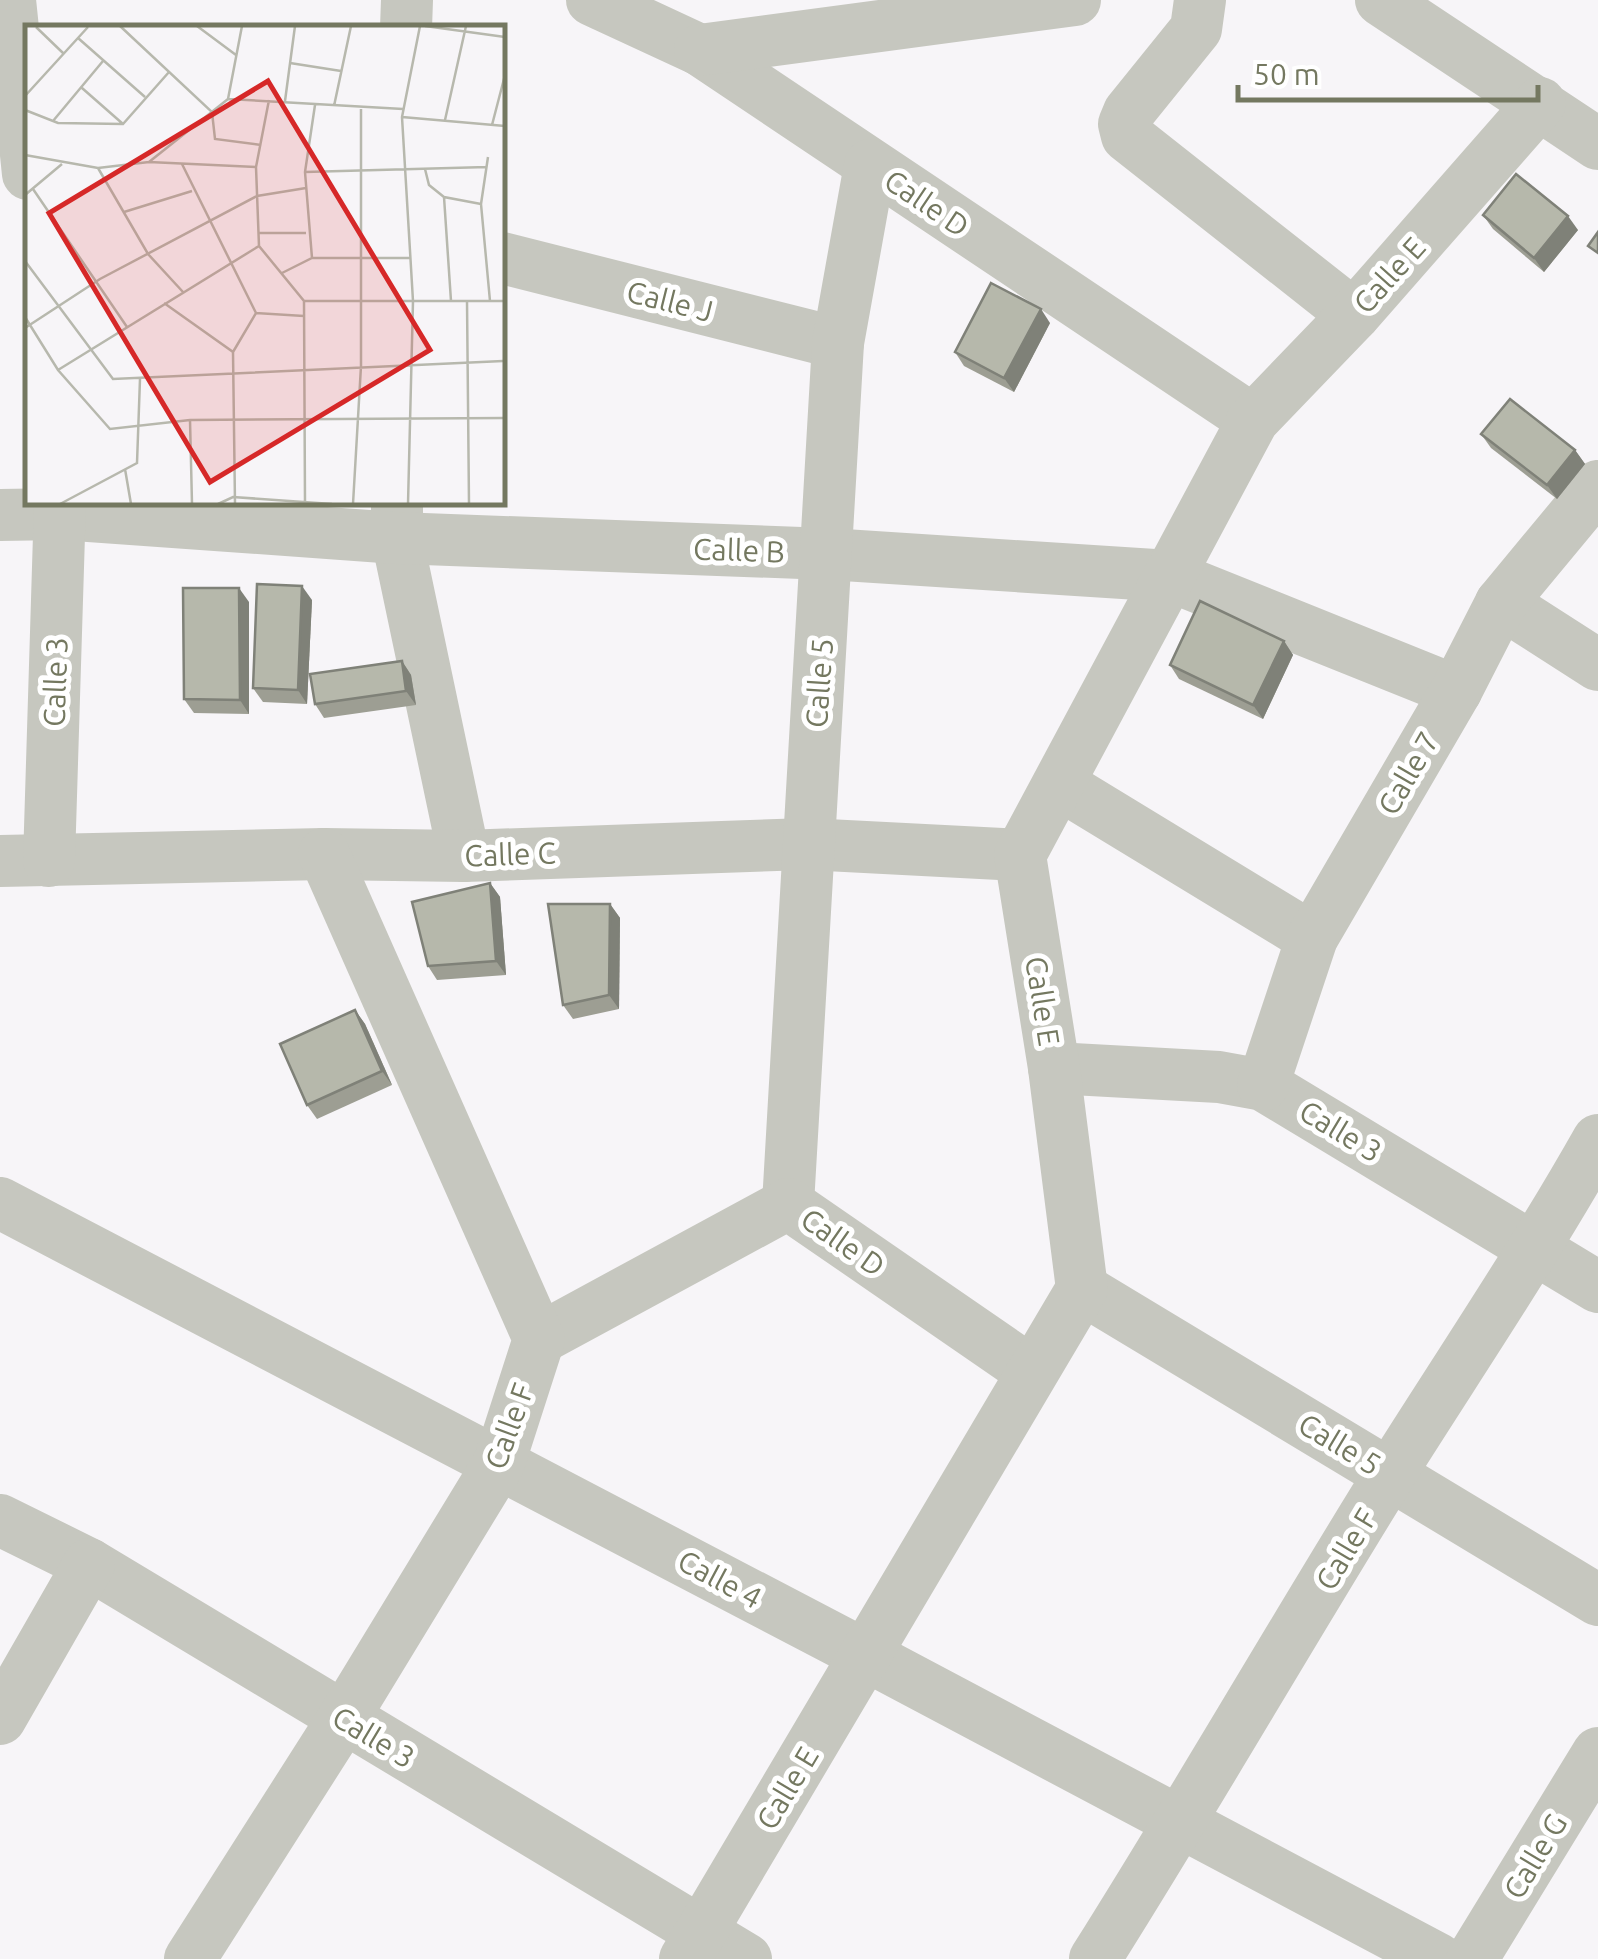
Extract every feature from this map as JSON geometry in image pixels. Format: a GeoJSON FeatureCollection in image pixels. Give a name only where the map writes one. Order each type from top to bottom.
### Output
{"type":"FeatureCollection","features":[{"type":"Feature","properties":{"kind":"street"},"geometry":{"type":"LineString","coordinates":[[10,0],[25,145]]}},
{"type":"Feature","properties":{"kind":"street"},"geometry":{"type":"LineString","coordinates":[[406,25],[407,0]]}},
{"type":"Feature","properties":{"kind":"street","name":"Calle D"},"geometry":{"type":"LineString","coordinates":[[592,0],[700,50],[1253,420]]}},
{"type":"Feature","properties":{"kind":"street"},"geometry":{"type":"LineString","coordinates":[[700,50],[1074,0]]}},
{"type":"Feature","properties":{"kind":"street"},"geometry":{"type":"LineString","coordinates":[[1200,0],[1196,29],[1129,112],[1124,124],[1127,136],[1354,315]]}},
{"type":"Feature","properties":{"kind":"street"},"geometry":{"type":"LineString","coordinates":[[1381,0],[1598,144]]}},
{"type":"Feature","properties":{"kind":"street","name":"Calle E"},"geometry":{"type":"LineString","coordinates":[[693,1946],[1082,1289],[1054,1068],[1020,855],[1253,420],[1354,315],[1540,103]]}},
{"type":"Feature","properties":{"kind":"street","name":"Calle 5"},"geometry":{"type":"LineString","coordinates":[[788,1204],[838,343],[870,165]]}},
{"type":"Feature","properties":{"kind":"street","name":"Calle J"},"geometry":{"type":"LineString","coordinates":[[505,259],[838,343]]}},
{"type":"Feature","properties":{"kind":"street","name":"Calle 7"},"geometry":{"type":"LineString","coordinates":[[1262,1086],[1312,938],[1456,691],[1501,603],[1598,486]]}},
{"type":"Feature","properties":{"kind":"street","name":"Calle B"},"geometry":{"type":"LineString","coordinates":[[0,515],[60,508],[397,520],[1170,576],[1456,691]]}},
{"type":"Feature","properties":{"kind":"street","name":"Calle 3"},"geometry":{"type":"LineString","coordinates":[[24,861],[60,508]]}},
{"type":"Feature","properties":{"kind":"street"},"geometry":{"type":"LineString","coordinates":[[397,520],[464,856]]}},
{"type":"Feature","properties":{"kind":"street"},"geometry":{"type":"LineString","coordinates":[[1501,603],[1598,665]]}},
{"type":"Feature","properties":{"kind":"street"},"geometry":{"type":"LineString","coordinates":[[1059,784],[1312,938]]}},
{"type":"Feature","properties":{"kind":"street","name":"Calle C"},"geometry":{"type":"LineString","coordinates":[[24,861],[324,854],[464,856],[806,844],[1020,855]]}},
{"type":"Feature","properties":{"kind":"street"},"geometry":{"type":"LineString","coordinates":[[324,854],[539,1339]]}},
{"type":"Feature","properties":{"kind":"street","name":"Calle 3"},"geometry":{"type":"LineString","coordinates":[[1054,1068],[1218,1077],[1262,1086],[1598,1287]]}},
{"type":"Feature","properties":{"kind":"street","name":"Calle F"},"geometry":{"type":"LineString","coordinates":[[1095,1959],[1390,1475],[1536,1249],[1598,1140]]}},
{"type":"Feature","properties":{"kind":"street","name":"Calle 4"},"geometry":{"type":"LineString","coordinates":[[0,1203],[1438,1959]]}},
{"type":"Feature","properties":{"kind":"street","name":"Calle D"},"geometry":{"type":"LineString","coordinates":[[539,1339],[788,1204],[1032,1372]]}},
{"type":"Feature","properties":{"kind":"street","name":"Calle 5"},"geometry":{"type":"LineString","coordinates":[[1082,1289],[1598,1600]]}},
{"type":"Feature","properties":{"kind":"street","name":"Calle F"},"geometry":{"type":"LineString","coordinates":[[190,1959],[500,1463],[539,1339]]}},
{"type":"Feature","properties":{"kind":"street","name":"Calle 3"},"geometry":{"type":"LineString","coordinates":[[0,1520],[89,1564],[343,1719],[693,1946],[746,1959]]}},
{"type":"Feature","properties":{"kind":"street"},"geometry":{"type":"LineString","coordinates":[[0,1719],[89,1564]]}},
{"type":"Feature","properties":{"kind":"street","name":"Calle G"},"geometry":{"type":"LineString","coordinates":[[1472,1959],[1598,1753]]}},
{"type":"Feature","properties":{"kind":"building"},"geometry":{"type":"Polygon","coordinates":[[[1516,174],[1568,216],[1534,258],[1483,215],[1516,174]]]}},
{"type":"Feature","properties":{"kind":"building"},"geometry":{"type":"Polygon","coordinates":[[[1598,232],[1598,253],[1588,246],[1598,232]]]}},
{"type":"Feature","properties":{"kind":"building"},"geometry":{"type":"Polygon","coordinates":[[[991,283],[1041,309],[1004,378],[955,352],[991,283]]]}},
{"type":"Feature","properties":{"kind":"building"},"geometry":{"type":"Polygon","coordinates":[[[1510,399],[1575,450],[1547,485],[1481,434],[1510,399]]]}},
{"type":"Feature","properties":{"kind":"building"},"geometry":{"type":"Polygon","coordinates":[[[257,584],[302,586],[298,690],[253,688],[257,584]]]}},
{"type":"Feature","properties":{"kind":"building"},"geometry":{"type":"Polygon","coordinates":[[[183,588],[239,588],[240,700],[184,699],[183,588]]]}},
{"type":"Feature","properties":{"kind":"building"},"geometry":{"type":"Polygon","coordinates":[[[1200,601],[1284,641],[1253,705],[1170,665],[1200,601]]]}},
{"type":"Feature","properties":{"kind":"building"},"geometry":{"type":"Polygon","coordinates":[[[402,661],[406,691],[315,704],[310,674],[402,661]]]}},
{"type":"Feature","properties":{"kind":"building"},"geometry":{"type":"Polygon","coordinates":[[[490,883],[496,961],[428,966],[412,902],[490,883]]]}},
{"type":"Feature","properties":{"kind":"building"},"geometry":{"type":"Polygon","coordinates":[[[548,904],[610,904],[609,995],[563,1005],[548,904]]]}},
{"type":"Feature","properties":{"kind":"building"},"geometry":{"type":"Polygon","coordinates":[[[355,1010],[382,1071],[307,1105],[280,1044],[355,1010]]]}}]}
